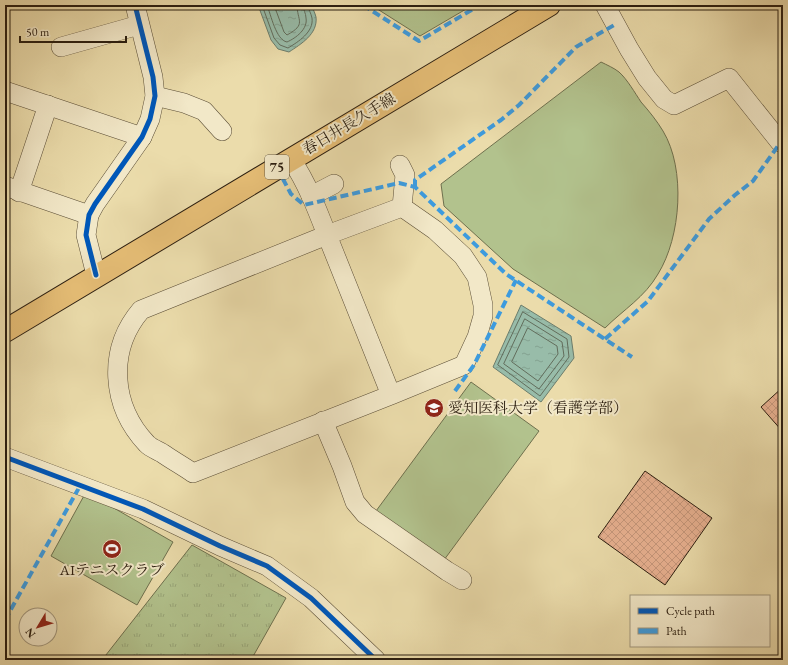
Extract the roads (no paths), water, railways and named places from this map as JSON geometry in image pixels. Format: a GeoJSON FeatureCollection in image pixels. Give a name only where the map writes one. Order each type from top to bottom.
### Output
{"type":"FeatureCollection","features":[{"type":"Feature","properties":{"kind":"main road","name":"春日井長久手線"},"geometry":{"type":"LineString","coordinates":[[5,331],[96,275],[549,5]]}},
{"type":"Feature","properties":{"kind":"street"},"geometry":{"type":"LineString","coordinates":[[96,275],[86,235],[89,215],[95,204],[142,137],[150,119],[155,96],[153,77],[135,5]]}},
{"type":"Feature","properties":{"kind":"street"},"geometry":{"type":"LineString","coordinates":[[605,5],[647,78],[664,100],[674,105],[729,78],[780,142]]}},
{"type":"Feature","properties":{"kind":"street"},"geometry":{"type":"LineString","coordinates":[[61,47],[140,25]]}},
{"type":"Feature","properties":{"kind":"street"},"geometry":{"type":"LineString","coordinates":[[5,91],[142,137]]}},
{"type":"Feature","properties":{"kind":"street"},"geometry":{"type":"LineString","coordinates":[[155,96],[184,103],[204,111],[222,131]]}},
{"type":"Feature","properties":{"kind":"street"},"geometry":{"type":"LineString","coordinates":[[48,105],[12,189],[89,215]]}},
{"type":"Feature","properties":{"kind":"street"},"geometry":{"type":"LineString","coordinates":[[291,159],[302,175],[311,196],[391,395]]}},
{"type":"Feature","properties":{"kind":"street"},"geometry":{"type":"LineString","coordinates":[[400,166],[405,175],[402,207]]}},
{"type":"Feature","properties":{"kind":"street"},"geometry":{"type":"LineString","coordinates":[[311,196],[334,184]]}},
{"type":"Feature","properties":{"kind":"street"},"geometry":{"type":"LineString","coordinates":[[402,207],[435,230],[463,256],[477,277],[483,305],[483,316],[477,336],[464,365],[193,473],[147,444],[132,424],[126,412],[122,402],[118,380],[119,355],[122,340],[133,320],[141,310],[327,235],[402,207]]}},
{"type":"Feature","properties":{"kind":"street"},"geometry":{"type":"LineString","coordinates":[[324,422],[359,509],[447,572],[462,580]]}},
{"type":"Feature","properties":{"kind":"street"},"geometry":{"type":"LineString","coordinates":[[5,458],[143,509],[220,546],[268,566],[311,598],[376,660]]}},
{"type":"Feature","properties":{"kind":"water"},"geometry":{"type":"Polygon","coordinates":[[[258,5],[311,5],[316,17],[314,29],[308,38],[289,52],[278,49],[271,40],[258,5]]]}},
{"type":"Feature","properties":{"kind":"water"},"geometry":{"type":"Polygon","coordinates":[[[521,305],[571,336],[574,358],[541,402],[493,367],[521,305]]]}},
{"type":"Feature","properties":{"kind":"place","name":"愛知医科大学（看護学部）"},"geometry":{"type":"Point","coordinates":[434,408]}},
{"type":"Feature","properties":{"kind":"place","name":"AIテニスクラブ"},"geometry":{"type":"Point","coordinates":[112,549]}}]}
